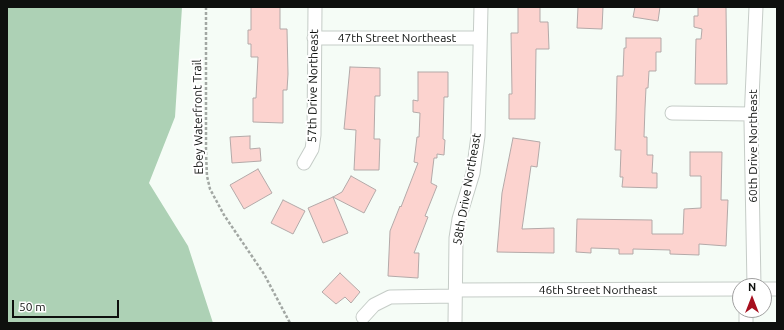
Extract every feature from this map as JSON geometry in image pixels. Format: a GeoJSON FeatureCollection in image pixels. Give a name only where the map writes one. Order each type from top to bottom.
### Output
{"type":"FeatureCollection","features":[{"type":"Feature","properties":{"kind":"street","name":"57th Drive Northeast"},"geometry":{"type":"LineString","coordinates":[[304,163],[312,149],[314,135],[315,7]]}},
{"type":"Feature","properties":{"kind":"street","name":"58th Drive Northeast"},"geometry":{"type":"LineString","coordinates":[[455,323],[456,238],[472,174],[478,136],[479,38],[481,7]]}},
{"type":"Feature","properties":{"kind":"street","name":"60th Drive Northeast"},"geometry":{"type":"LineString","coordinates":[[754,278],[751,114],[756,7]]}},
{"type":"Feature","properties":{"kind":"street","name":"47th Street Northeast"},"geometry":{"type":"LineString","coordinates":[[314,38],[479,38]]}},
{"type":"Feature","properties":{"kind":"street"},"geometry":{"type":"LineString","coordinates":[[672,113],[751,114]]}},
{"type":"Feature","properties":{"kind":"street","name":"46th Street Northeast"},"geometry":{"type":"LineString","coordinates":[[363,317],[374,305],[390,297],[456,293],[732,289]]}},
{"type":"Feature","properties":{"kind":"path","name":"Ebey Waterfront Trail"},"geometry":{"type":"LineString","coordinates":[[206,7],[206,153],[207,176],[210,189],[224,215],[264,274],[290,323]]}},
{"type":"Feature","properties":{"kind":"green space"},"geometry":{"type":"Polygon","coordinates":[[[7,7],[182,7],[175,117],[149,183],[188,246],[213,323],[7,323],[7,7]]]}},
{"type":"Feature","properties":{"kind":"building"},"geometry":{"type":"Polygon","coordinates":[[[251,7],[280,7],[280,29],[287,29],[288,74],[287,90],[283,90],[283,123],[253,122],[253,98],[256,98],[258,57],[251,57],[251,44],[248,44],[248,30],[251,30],[251,7]]]}},
{"type":"Feature","properties":{"kind":"building"},"geometry":{"type":"Polygon","coordinates":[[[518,7],[540,7],[540,22],[548,22],[549,49],[536,49],[535,119],[509,119],[509,94],[512,94],[511,33],[518,33],[518,7]]]}},
{"type":"Feature","properties":{"kind":"building"},"geometry":{"type":"Polygon","coordinates":[[[578,7],[603,7],[602,29],[577,28],[578,7]]]}},
{"type":"Feature","properties":{"kind":"building"},"geometry":{"type":"Polygon","coordinates":[[[635,7],[660,7],[658,21],[633,17],[635,7]]]}},
{"type":"Feature","properties":{"kind":"building"},"geometry":{"type":"Polygon","coordinates":[[[698,7],[726,7],[727,84],[695,84],[696,39],[701,39],[702,29],[694,27],[694,16],[698,16],[698,7]]]}},
{"type":"Feature","properties":{"kind":"building"},"geometry":{"type":"Polygon","coordinates":[[[626,38],[661,38],[661,52],[656,52],[656,71],[649,71],[648,88],[646,88],[644,137],[647,137],[647,155],[653,155],[652,173],[657,173],[657,188],[622,187],[623,177],[620,177],[621,150],[615,150],[617,76],[623,76],[624,48],[626,48],[626,38]]]}},
{"type":"Feature","properties":{"kind":"building"},"geometry":{"type":"Polygon","coordinates":[[[350,67],[380,68],[380,96],[375,96],[374,139],[380,139],[379,170],[354,170],[356,130],[344,129],[350,67]]]}},
{"type":"Feature","properties":{"kind":"building"},"geometry":{"type":"Polygon","coordinates":[[[418,72],[448,72],[448,97],[444,97],[444,155],[437,154],[437,158],[434,158],[431,183],[437,186],[425,216],[428,217],[414,253],[419,253],[418,278],[388,276],[390,231],[418,163],[414,162],[417,137],[419,137],[420,113],[413,112],[413,100],[418,101],[418,72]]]}},
{"type":"Feature","properties":{"kind":"building"},"geometry":{"type":"Polygon","coordinates":[[[250,136],[250,149],[260,148],[261,161],[232,163],[230,137],[250,136]]]}},
{"type":"Feature","properties":{"kind":"building"},"geometry":{"type":"Polygon","coordinates":[[[513,138],[540,142],[537,167],[531,166],[522,229],[554,228],[554,253],[497,252],[502,193],[513,138]]]}},
{"type":"Feature","properties":{"kind":"building"},"geometry":{"type":"Polygon","coordinates":[[[690,152],[722,152],[721,200],[728,200],[726,246],[699,244],[699,255],[670,254],[670,250],[633,249],[633,254],[619,254],[619,249],[591,248],[591,253],[576,252],[577,219],[652,220],[652,234],[683,234],[684,209],[701,208],[701,176],[690,176],[690,152]]]}},
{"type":"Feature","properties":{"kind":"building"},"geometry":{"type":"Polygon","coordinates":[[[258,169],[272,193],[244,209],[230,185],[258,169]]]}},
{"type":"Feature","properties":{"kind":"building"},"geometry":{"type":"Polygon","coordinates":[[[351,176],[376,190],[364,213],[333,197],[342,192],[351,176]]]}},
{"type":"Feature","properties":{"kind":"building"},"geometry":{"type":"Polygon","coordinates":[[[333,197],[348,233],[323,243],[308,208],[333,197]]]}},
{"type":"Feature","properties":{"kind":"building"},"geometry":{"type":"Polygon","coordinates":[[[283,200],[305,211],[293,234],[271,223],[283,200]]]}},
{"type":"Feature","properties":{"kind":"building"},"geometry":{"type":"Polygon","coordinates":[[[340,273],[360,292],[351,303],[345,297],[336,304],[322,292],[340,273]]]}}]}
